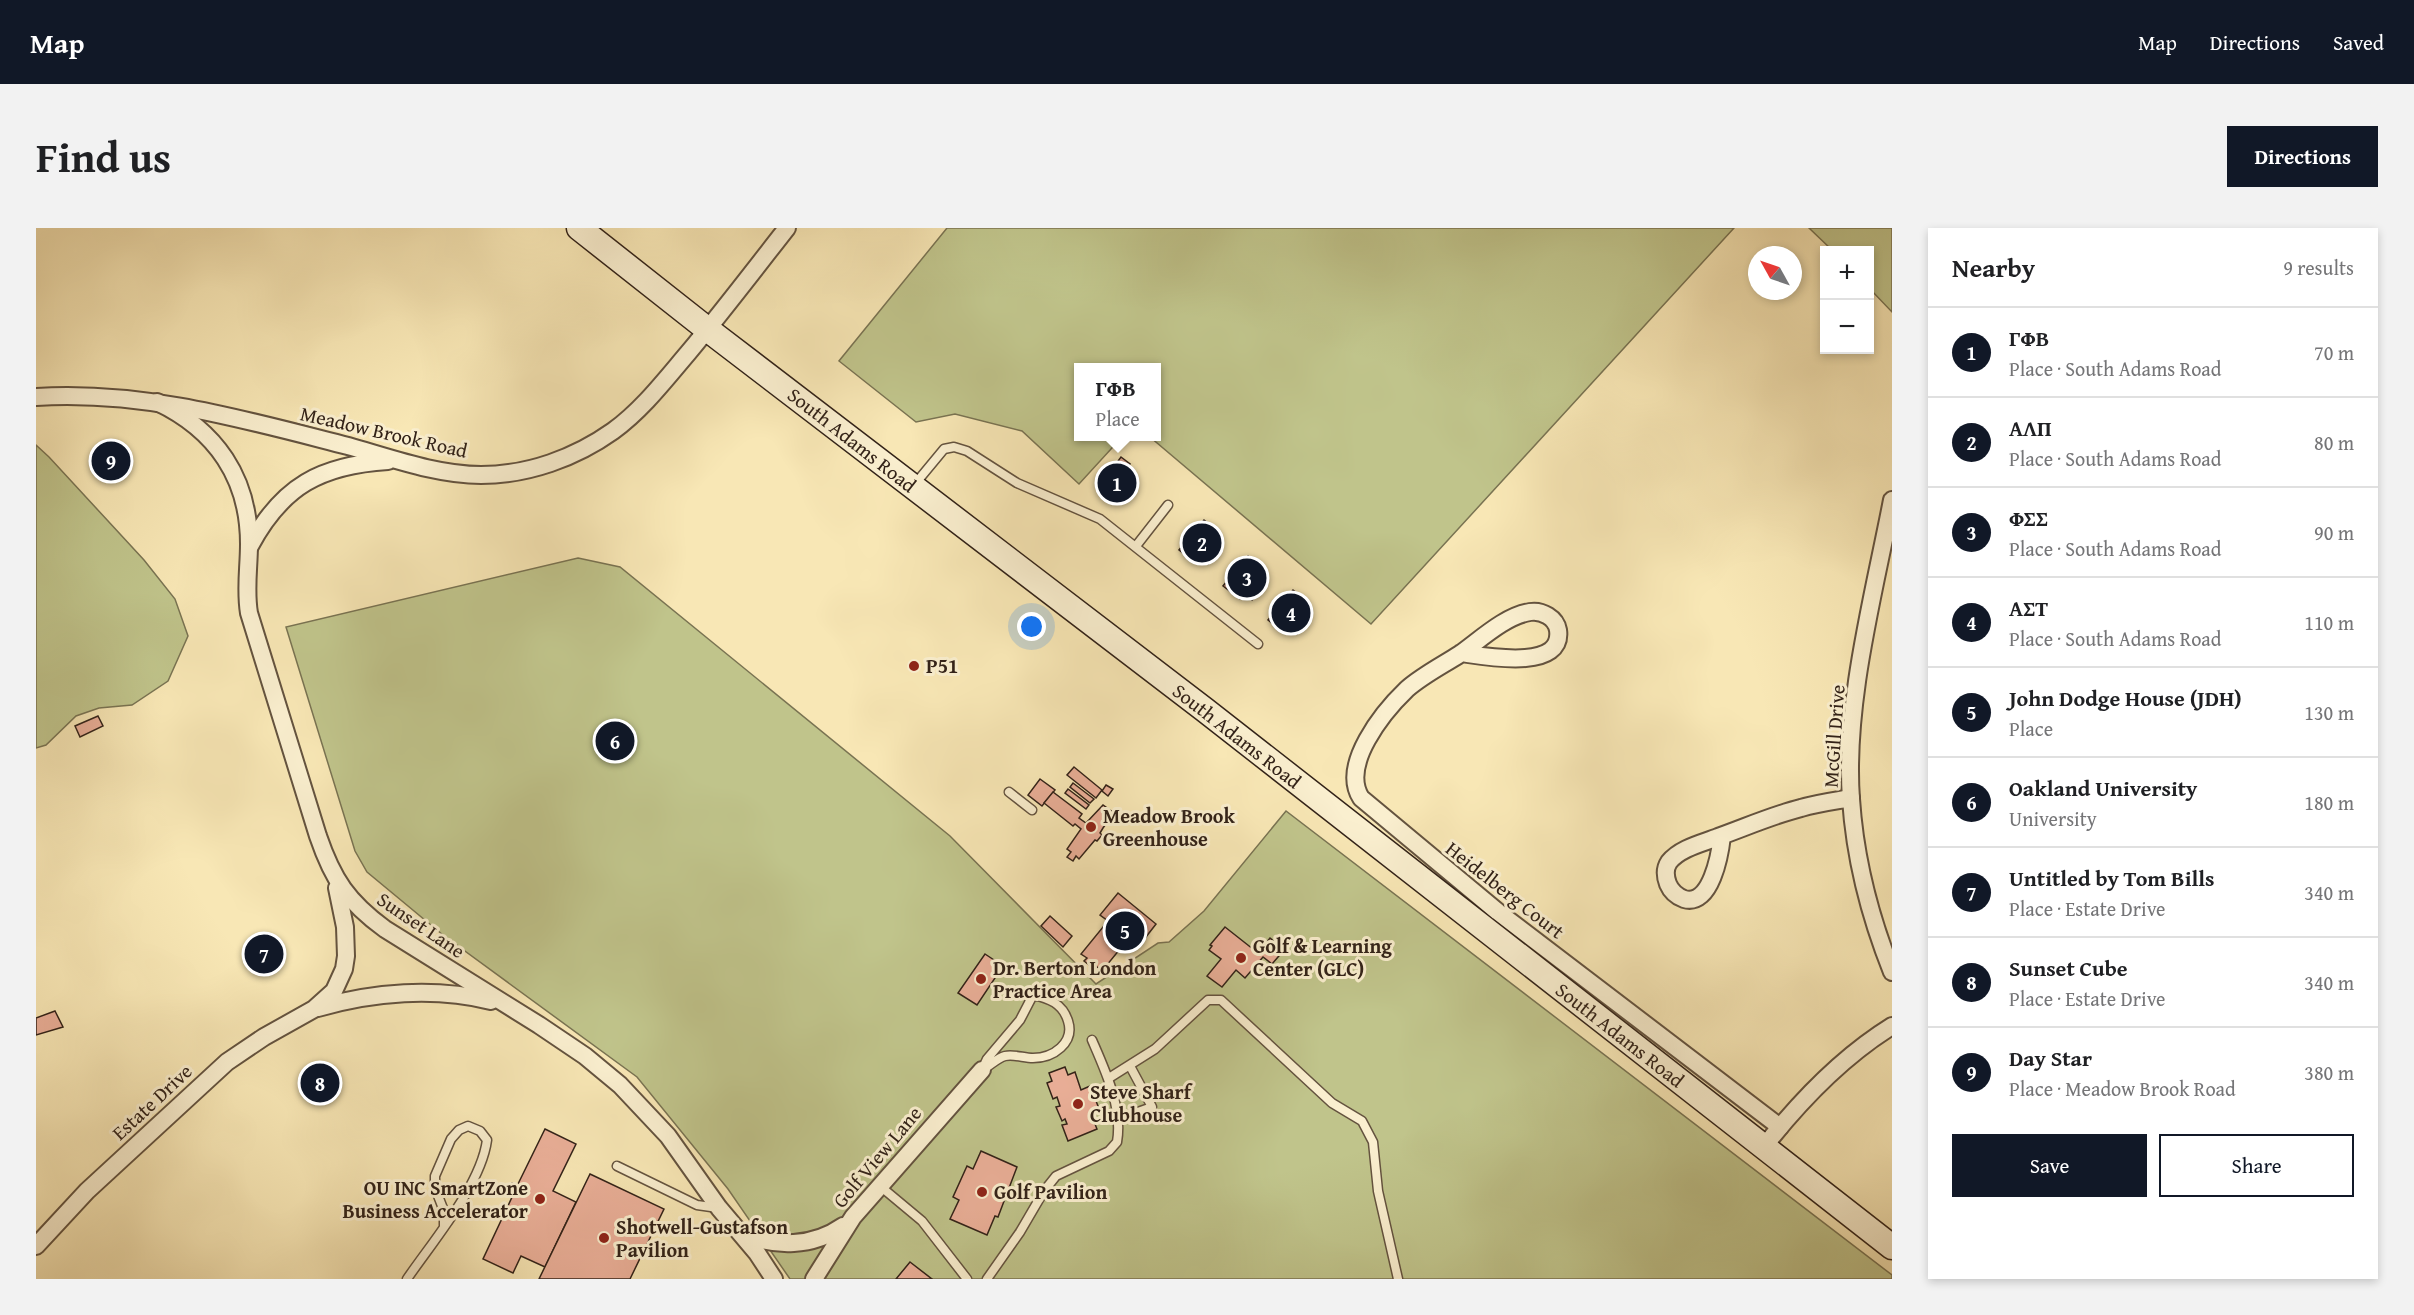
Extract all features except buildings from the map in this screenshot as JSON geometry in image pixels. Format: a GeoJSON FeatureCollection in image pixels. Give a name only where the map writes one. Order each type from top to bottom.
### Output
{"type":"FeatureCollection","features":[{"type":"Feature","properties":{"kind":"main road","name":"South Adams Road"},"geometry":{"type":"LineString","coordinates":[[579,228],[912,487],[1214,717],[1892,1247]]}},
{"type":"Feature","properties":{"kind":"street","name":"Meadow Brook Road"},"geometry":{"type":"LineString","coordinates":[[36,397],[89,395],[157,402],[210,412],[458,473],[502,474],[537,467],[597,442],[631,416],[659,387],[787,228]]}},
{"type":"Feature","properties":{"kind":"street","name":"Sunset Lane"},"geometry":{"type":"LineString","coordinates":[[157,402],[180,414],[204,434],[230,465],[245,501],[249,547],[246,591],[249,613],[318,836],[334,876],[354,904],[373,921],[585,1056],[632,1096],[673,1142],[719,1208],[757,1253],[774,1279]]}},
{"type":"Feature","properties":{"kind":"street","name":"Sunset Lane"},"geometry":{"type":"LineString","coordinates":[[249,547],[271,511],[287,495],[305,483],[341,468],[375,462],[404,461]]}},
{"type":"Feature","properties":{"kind":"street","name":"McGill Drive"},"geometry":{"type":"LineString","coordinates":[[1892,500],[1855,695],[1851,761],[1851,798],[1861,871],[1867,901],[1892,972]]}},
{"type":"Feature","properties":{"kind":"street","name":"Heidelberg Court"},"geometry":{"type":"LineString","coordinates":[[1461,653],[1520,659],[1535,657],[1545,654],[1554,647],[1558,631],[1556,624],[1543,613],[1528,612],[1492,631],[1408,688],[1384,715],[1364,745],[1356,765],[1354,783],[1361,798],[1498,912],[1780,1127]]}},
{"type":"Feature","properties":{"kind":"street"},"geometry":{"type":"LineString","coordinates":[[1722,836],[1802,807],[1851,798]]}},
{"type":"Feature","properties":{"kind":"street","name":"Estate Drive"},"geometry":{"type":"LineString","coordinates":[[36,1246],[87,1191],[227,1062],[264,1037],[314,1009],[334,991],[344,969],[346,956],[343,914],[334,876]]}},
{"type":"Feature","properties":{"kind":"street","name":"Estate Drive"},"geometry":{"type":"LineString","coordinates":[[314,1009],[375,997],[422,993],[473,996],[515,1010]]}},
{"type":"Feature","properties":{"kind":"street"},"geometry":{"type":"LineString","coordinates":[[1763,1148],[1797,1107],[1844,1062],[1892,1026]]}},
{"type":"Feature","properties":{"kind":"street","name":"Golf View Lane"},"geometry":{"type":"LineString","coordinates":[[814,1279],[853,1217],[982,1070]]}},
{"type":"Feature","properties":{"kind":"street"},"geometry":{"type":"LineString","coordinates":[[739,1232],[761,1242],[793,1243],[825,1237],[853,1217]]}},
{"type":"Feature","properties":{"kind":"lane"},"geometry":{"type":"LineString","coordinates":[[912,487],[940,451],[948,447],[959,448],[1017,483],[1091,514],[1136,546],[1258,644]]}},
{"type":"Feature","properties":{"kind":"lane"},"geometry":{"type":"LineString","coordinates":[[1136,546],[1168,505]]}},
{"type":"Feature","properties":{"kind":"lane"},"geometry":{"type":"LineString","coordinates":[[1009,792],[1032,810]]}},
{"type":"Feature","properties":{"kind":"lane"},"geometry":{"type":"LineString","coordinates":[[1033,995],[1060,1006],[1069,1028],[1062,1047],[1055,1052],[1035,1058],[1004,1056],[982,1070],[987,1059],[1020,1020],[1033,995]]}},
{"type":"Feature","properties":{"kind":"lane"},"geometry":{"type":"LineString","coordinates":[[1108,1078],[1131,1066],[1155,1049],[1208,1000],[1221,1000],[1332,1103],[1362,1121],[1373,1143],[1378,1191],[1398,1279]]}},
{"type":"Feature","properties":{"kind":"lane"},"geometry":{"type":"LineString","coordinates":[[987,1279],[1056,1176],[1114,1147],[1118,1137],[1118,1119],[1108,1078],[1092,1040]]}},
{"type":"Feature","properties":{"kind":"lane"},"geometry":{"type":"LineString","coordinates":[[1118,1119],[1152,1107],[1131,1066]]}},
{"type":"Feature","properties":{"kind":"lane"},"geometry":{"type":"LineString","coordinates":[[407,1279],[444,1226],[466,1194],[486,1153],[487,1140],[480,1131],[468,1126],[459,1130],[451,1139],[435,1176],[435,1188],[444,1211],[444,1226]]}},
{"type":"Feature","properties":{"kind":"lane"},"geometry":{"type":"LineString","coordinates":[[617,1166],[697,1205],[719,1208]]}},
{"type":"Feature","properties":{"kind":"lane"},"geometry":{"type":"LineString","coordinates":[[880,1186],[922,1221],[967,1279]]}},
{"type":"Feature","properties":{"kind":"green space"},"geometry":{"type":"Polygon","coordinates":[[[947,228],[1734,228],[1371,624],[1155,441],[1161,441],[1161,363],[1074,363],[1074,441],[1118,441],[1079,484],[1022,431],[955,414],[916,422],[839,361],[947,228]]]}},
{"type":"Feature","properties":{"kind":"green space"},"geometry":{"type":"Polygon","coordinates":[[[1809,228],[1892,228],[1892,312],[1874,293],[1874,246],[1828,246],[1809,228]]]}},
{"type":"Feature","properties":{"kind":"green space"},"geometry":{"type":"Polygon","coordinates":[[[36,445],[144,560],[175,599],[188,636],[168,681],[132,705],[99,708],[76,716],[46,745],[36,748],[36,445]]]}},
{"type":"Feature","properties":{"kind":"green space"},"geometry":{"type":"Polygon","coordinates":[[[578,558],[620,567],[950,836],[1096,984],[1158,943],[1169,942],[1204,911],[1286,811],[1892,1275],[1892,1279],[790,1279],[728,1189],[637,1077],[443,935],[367,872],[355,851],[286,627],[578,558]]]}},
{"type":"Feature","properties":{"kind":"place","name":"Day Star"},"geometry":{"type":"Point","coordinates":[111,461]}},
{"type":"Feature","properties":{"kind":"place","name":"ΓΦB"},"geometry":{"type":"Point","coordinates":[1117,483]}},
{"type":"Feature","properties":{"kind":"place","name":"AΛΠ"},"geometry":{"type":"Point","coordinates":[1202,543]}},
{"type":"Feature","properties":{"kind":"place","name":"ΦΣΣ"},"geometry":{"type":"Point","coordinates":[1247,578]}},
{"type":"Feature","properties":{"kind":"place","name":"AΣΤ"},"geometry":{"type":"Point","coordinates":[1291,613]}},
{"type":"Feature","properties":{"kind":"place","name":"P51"},"geometry":{"type":"Point","coordinates":[914,666]}},
{"type":"Feature","properties":{"kind":"place","name":"Oakland University"},"geometry":{"type":"Point","coordinates":[615,741]}},
{"type":"Feature","properties":{"kind":"place","name":"Meadow Brook Greenhouse"},"geometry":{"type":"Point","coordinates":[1091,827]}},
{"type":"Feature","properties":{"kind":"place","name":"John Dodge House (JDH)"},"geometry":{"type":"Point","coordinates":[1125,931]}},
{"type":"Feature","properties":{"kind":"place","name":"Untitled by Tom Bills"},"geometry":{"type":"Point","coordinates":[264,954]}},
{"type":"Feature","properties":{"kind":"place","name":"Golf & Learning Center (GLC)"},"geometry":{"type":"Point","coordinates":[1241,958]}},
{"type":"Feature","properties":{"kind":"place","name":"Dr. Berton London Practice Area"},"geometry":{"type":"Point","coordinates":[981,979]}},
{"type":"Feature","properties":{"kind":"place","name":"Sunset Cube"},"geometry":{"type":"Point","coordinates":[320,1083]}},
{"type":"Feature","properties":{"kind":"place","name":"Steve Sharf Clubhouse"},"geometry":{"type":"Point","coordinates":[1078,1104]}},
{"type":"Feature","properties":{"kind":"place","name":"Golf Pavilion"},"geometry":{"type":"Point","coordinates":[982,1192]}},
{"type":"Feature","properties":{"kind":"place","name":"OU INC SmartZone Business Accelerator"},"geometry":{"type":"Point","coordinates":[540,1199]}},
{"type":"Feature","properties":{"kind":"place","name":"Shotwell-Gustafson Pavilion"},"geometry":{"type":"Point","coordinates":[604,1238]}}]}
